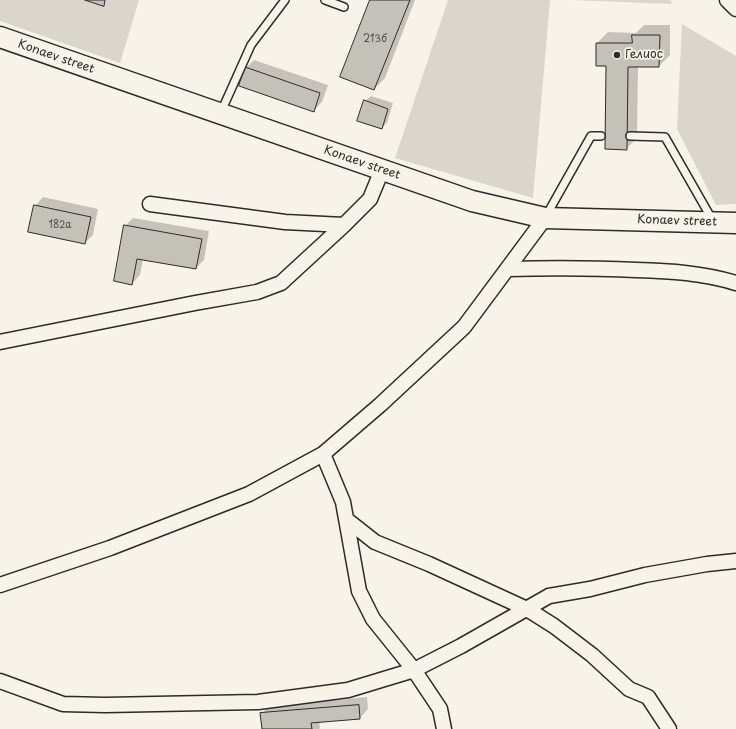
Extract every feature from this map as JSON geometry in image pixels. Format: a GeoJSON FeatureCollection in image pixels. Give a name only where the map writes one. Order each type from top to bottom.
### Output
{"type":"FeatureCollection","features":[{"type":"Feature","properties":{"kind":"main road","name":"Konaev street"},"geometry":{"type":"LineString","coordinates":[[0,37],[472,201],[545,218],[736,223]]}},
{"type":"Feature","properties":{"kind":"street"},"geometry":{"type":"LineString","coordinates":[[727,0],[736,9]]}},
{"type":"Feature","properties":{"kind":"street"},"geometry":{"type":"LineString","coordinates":[[0,342],[257,292],[281,283],[370,199],[382,170]]}},
{"type":"Feature","properties":{"kind":"street"},"geometry":{"type":"LineString","coordinates":[[150,204],[285,222],[344,225]]}},
{"type":"Feature","properties":{"kind":"street"},"geometry":{"type":"LineString","coordinates":[[0,585],[110,548],[249,494],[323,454],[380,405],[464,327],[545,218]]}},
{"type":"Feature","properties":{"kind":"street"},"geometry":{"type":"LineString","coordinates":[[507,269],[584,268],[668,271],[714,277],[736,283]]}},
{"type":"Feature","properties":{"kind":"street"},"geometry":{"type":"LineString","coordinates":[[323,454],[343,502],[359,591],[373,619],[414,670],[440,709],[444,729]]}},
{"type":"Feature","properties":{"kind":"street"},"geometry":{"type":"LineString","coordinates":[[346,520],[375,542],[429,564],[527,609],[554,626],[592,655],[629,689],[648,697],[669,729]]}},
{"type":"Feature","properties":{"kind":"street"},"geometry":{"type":"LineString","coordinates":[[707,564],[736,552]]}},
{"type":"Feature","properties":{"kind":"street"},"geometry":{"type":"LineString","coordinates":[[0,682],[64,704],[105,705],[258,702],[348,690],[414,670],[549,596],[590,589],[645,575],[707,564],[736,562]]}},
{"type":"Feature","properties":{"kind":"lane"},"geometry":{"type":"LineString","coordinates":[[220,114],[250,45],[285,0]]}},
{"type":"Feature","properties":{"kind":"lane"},"geometry":{"type":"LineString","coordinates":[[325,0],[344,7]]}},
{"type":"Feature","properties":{"kind":"lane"},"geometry":{"type":"LineString","coordinates":[[545,218],[591,136],[601,136]]}},
{"type":"Feature","properties":{"kind":"lane"},"geometry":{"type":"LineString","coordinates":[[630,136],[665,137],[714,223]]}},
{"type":"Feature","properties":{"kind":"shaded area"},"geometry":{"type":"Polygon","coordinates":[[[0,0],[139,0],[120,63],[0,21],[0,0]]]}},
{"type":"Feature","properties":{"kind":"shaded area"},"geometry":{"type":"Polygon","coordinates":[[[448,0],[550,0],[533,198],[395,158],[448,0]]]}},
{"type":"Feature","properties":{"kind":"shaded area"},"geometry":{"type":"Polygon","coordinates":[[[571,0],[670,0],[673,4],[571,0]]]}},
{"type":"Feature","properties":{"kind":"shaded area"},"geometry":{"type":"Polygon","coordinates":[[[682,24],[736,56],[736,204],[716,205],[677,129],[682,24]]]}},
{"type":"Feature","properties":{"kind":"building"},"geometry":{"type":"Polygon","coordinates":[[[85,0],[105,0],[104,6],[85,0]]]}},
{"type":"Feature","properties":{"kind":"building"},"geometry":{"type":"Polygon","coordinates":[[[370,0],[410,0],[374,90],[340,77],[370,0]]]}},
{"type":"Feature","properties":{"kind":"building"},"geometry":{"type":"Polygon","coordinates":[[[632,35],[660,35],[659,67],[628,67],[627,150],[605,149],[606,66],[596,66],[596,43],[632,43],[632,35]]]}},
{"type":"Feature","properties":{"kind":"building"},"geometry":{"type":"Polygon","coordinates":[[[245,67],[320,93],[314,112],[239,86],[245,67]]]}},
{"type":"Feature","properties":{"kind":"building"},"geometry":{"type":"Polygon","coordinates":[[[364,100],[388,109],[382,129],[357,121],[364,100]]]}},
{"type":"Feature","properties":{"kind":"building"},"geometry":{"type":"Polygon","coordinates":[[[34,205],[91,217],[85,244],[28,232],[34,205]]]}},
{"type":"Feature","properties":{"kind":"building"},"geometry":{"type":"Polygon","coordinates":[[[124,225],[202,239],[196,269],[137,259],[132,285],[114,281],[124,225]]]}},
{"type":"Feature","properties":{"kind":"building"},"geometry":{"type":"Polygon","coordinates":[[[359,705],[360,719],[311,723],[312,729],[262,729],[260,713],[359,705]]]}},
{"type":"Feature","properties":{"kind":"place","name":"Гелиос"},"geometry":{"type":"Point","coordinates":[617,55]}}]}
